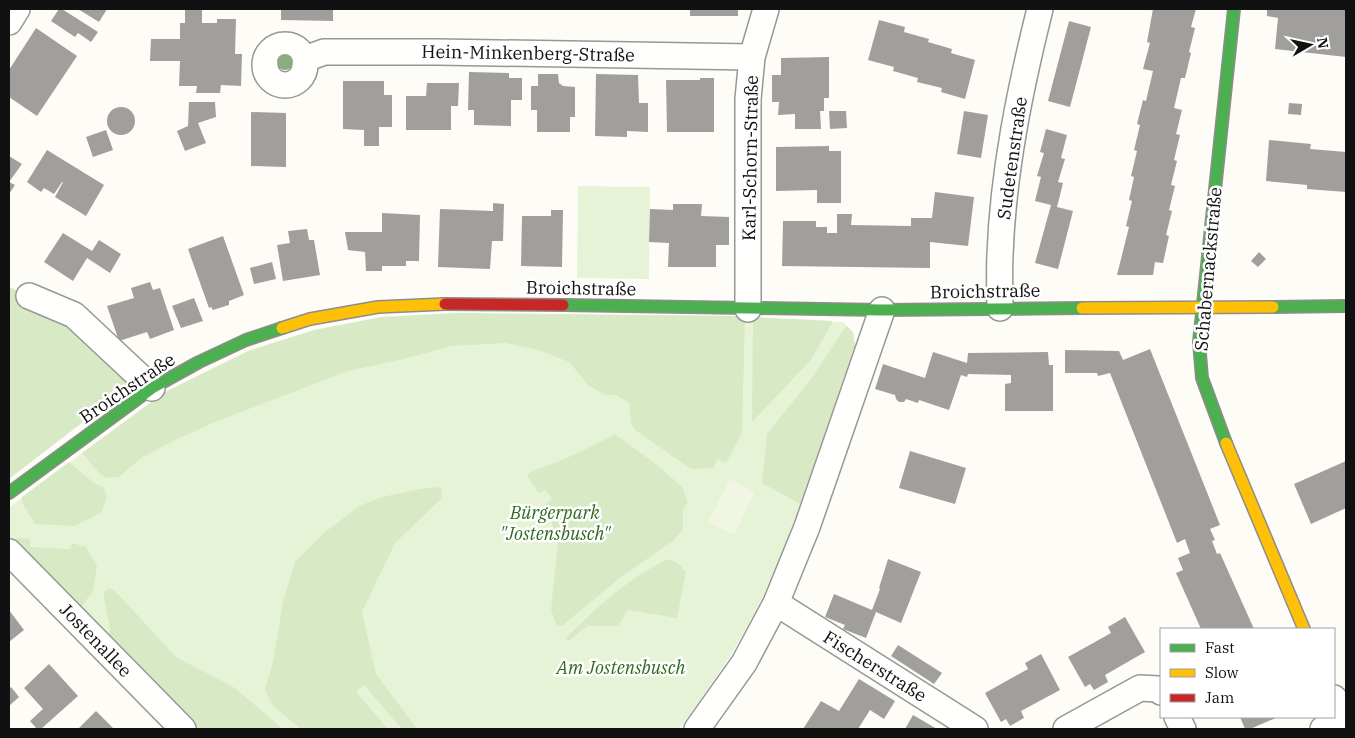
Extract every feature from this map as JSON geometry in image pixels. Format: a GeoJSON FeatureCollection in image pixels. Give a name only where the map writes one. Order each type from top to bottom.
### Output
{"type":"FeatureCollection","features":[{"type":"Feature","properties":{"kind":"street"},"geometry":{"type":"LineString","coordinates":[[9,22],[17,9]]}},
{"type":"Feature","properties":{"kind":"street","name":"Karl-Schorn-Straße"},"geometry":{"type":"LineString","coordinates":[[748,309],[748,99],[752,57],[766,9]]}},
{"type":"Feature","properties":{"kind":"street","name":"Sudetenstraße"},"geometry":{"type":"LineString","coordinates":[[1000,308],[1000,254],[1009,162],[1019,102],[1040,9]]}},
{"type":"Feature","properties":{"kind":"street","name":"Schabernackstraße"},"geometry":{"type":"LineString","coordinates":[[1234,9],[1198,342],[1202,378],[1232,460],[1304,628]]}},
{"type":"Feature","properties":{"kind":"street","name":"Hein-Minkenberg-Straße"},"geometry":{"type":"LineString","coordinates":[[305,59],[324,52],[752,57]]}},
{"type":"Feature","properties":{"kind":"street"},"geometry":{"type":"LineString","coordinates":[[29,296],[74,315],[152,388]]}},
{"type":"Feature","properties":{"kind":"street","name":"Broichstraße"},"geometry":{"type":"LineString","coordinates":[[9,493],[152,388],[199,362],[246,340],[310,319],[378,307],[459,303],[882,310],[1346,306]]}},
{"type":"Feature","properties":{"kind":"street"},"geometry":{"type":"LineString","coordinates":[[697,729],[744,663],[776,603],[807,527],[882,310]]}},
{"type":"Feature","properties":{"kind":"street","name":"Jostenallee"},"geometry":{"type":"LineString","coordinates":[[9,552],[183,729]]}},
{"type":"Feature","properties":{"kind":"street","name":"Fischerstraße"},"geometry":{"type":"LineString","coordinates":[[776,603],[975,729]]}},
{"type":"Feature","properties":{"kind":"street"},"geometry":{"type":"LineString","coordinates":[[1066,729],[1140,688],[1158,689],[1160,691]]}},
{"type":"Feature","properties":{"kind":"green space"},"geometry":{"type":"Polygon","coordinates":[[[578,186],[650,187],[649,279],[577,278],[578,186]]]}},
{"type":"Feature","properties":{"kind":"green space"},"geometry":{"type":"Polygon","coordinates":[[[9,287],[19,291],[82,334],[131,385],[9,479],[9,287]]]}},
{"type":"Feature","properties":{"kind":"green space"},"geometry":{"type":"Polygon","coordinates":[[[457,313],[745,316],[742,433],[726,463],[718,459],[713,468],[691,469],[635,430],[631,424],[629,403],[616,395],[605,395],[589,386],[569,362],[539,350],[506,343],[451,346],[404,359],[348,371],[220,420],[177,439],[141,458],[119,477],[107,478],[99,473],[82,453],[165,392],[248,351],[314,330],[381,317],[457,313]]]}},
{"type":"Feature","properties":{"kind":"green space","name":"Bürgerpark \"Jostensbusch\""},"geometry":{"type":"Polygon","coordinates":[[[381,317],[843,322],[853,332],[855,345],[790,533],[764,594],[735,647],[703,697],[679,729],[195,729],[9,541],[9,507],[165,392],[381,317]]]}},
{"type":"Feature","properties":{"kind":"green space"},"geometry":{"type":"Polygon","coordinates":[[[753,317],[833,321],[811,360],[752,422],[753,317]]]}},
{"type":"Feature","properties":{"kind":"green space"},"geometry":{"type":"Polygon","coordinates":[[[846,326],[853,332],[855,345],[800,504],[762,483],[767,434],[811,379],[846,326]]]}},
{"type":"Feature","properties":{"kind":"green space"},"geometry":{"type":"Polygon","coordinates":[[[615,434],[661,468],[682,487],[688,502],[683,509],[683,529],[673,541],[621,577],[563,625],[557,626],[551,610],[558,543],[546,504],[552,499],[546,490],[539,493],[527,476],[534,470],[589,448],[615,434]]]}},
{"type":"Feature","properties":{"kind":"green space"},"geometry":{"type":"Polygon","coordinates":[[[69,462],[94,483],[103,487],[107,495],[102,512],[75,526],[35,524],[22,502],[22,497],[69,462]]]}},
{"type":"Feature","properties":{"kind":"green space"},"geometry":{"type":"Polygon","coordinates":[[[730,479],[755,492],[734,535],[708,522],[730,479]]]}},
{"type":"Feature","properties":{"kind":"green space"},"geometry":{"type":"Polygon","coordinates":[[[441,487],[442,498],[395,543],[362,612],[376,674],[417,729],[402,729],[364,685],[356,692],[388,729],[301,729],[273,706],[265,690],[273,662],[283,602],[295,562],[324,533],[359,506],[382,497],[420,489],[441,487]]]}},
{"type":"Feature","properties":{"kind":"green space"},"geometry":{"type":"Polygon","coordinates":[[[21,538],[30,539],[30,547],[70,549],[72,543],[86,547],[97,566],[93,591],[78,611],[9,541],[21,538]]]}},
{"type":"Feature","properties":{"kind":"green space"},"geometry":{"type":"Polygon","coordinates":[[[668,559],[678,563],[686,572],[677,618],[628,610],[618,626],[587,626],[569,641],[566,638],[589,615],[626,584],[668,559]]]}},
{"type":"Feature","properties":{"kind":"green space"},"geometry":{"type":"Polygon","coordinates":[[[110,588],[118,594],[176,657],[235,688],[283,729],[195,729],[108,642],[110,629],[104,592],[110,588]]]}},
{"type":"Feature","properties":{"kind":"building"},"geometry":{"type":"Polygon","coordinates":[[[59,9],[62,9],[98,32],[91,42],[78,33],[75,37],[51,21],[59,9]]]}},
{"type":"Feature","properties":{"kind":"building"},"geometry":{"type":"Polygon","coordinates":[[[78,9],[107,9],[99,22],[78,9]]]}},
{"type":"Feature","properties":{"kind":"building"},"geometry":{"type":"Polygon","coordinates":[[[185,9],[202,9],[202,23],[217,23],[217,19],[236,19],[235,54],[242,54],[241,86],[221,85],[220,93],[196,93],[197,86],[179,86],[180,61],[150,61],[151,39],[180,39],[180,23],[185,23],[185,9]]]}},
{"type":"Feature","properties":{"kind":"building"},"geometry":{"type":"Polygon","coordinates":[[[281,9],[333,9],[333,21],[281,20],[281,9]]]}},
{"type":"Feature","properties":{"kind":"building"},"geometry":{"type":"Polygon","coordinates":[[[690,9],[738,9],[738,16],[690,16],[690,9]]]}},
{"type":"Feature","properties":{"kind":"building"},"geometry":{"type":"Polygon","coordinates":[[[1153,9],[1196,9],[1191,27],[1195,28],[1189,52],[1191,53],[1185,78],[1181,78],[1174,108],[1182,110],[1176,134],[1180,135],[1174,160],[1177,161],[1171,185],[1175,186],[1169,210],[1172,211],[1166,235],[1169,236],[1163,263],[1155,262],[1153,275],[1117,275],[1129,227],[1126,226],[1132,201],[1129,200],[1134,177],[1131,176],[1137,151],[1134,150],[1140,125],[1137,124],[1143,100],[1146,101],[1153,71],[1143,69],[1150,43],[1147,42],[1153,9]]]}},
{"type":"Feature","properties":{"kind":"building"},"geometry":{"type":"Polygon","coordinates":[[[1267,9],[1346,9],[1346,57],[1275,49],[1278,18],[1267,16],[1267,9]]]}},
{"type":"Feature","properties":{"kind":"building"},"geometry":{"type":"Polygon","coordinates":[[[879,20],[905,27],[904,32],[929,39],[928,42],[952,49],[951,53],[975,60],[965,99],[941,92],[942,88],[917,82],[918,78],[893,71],[894,67],[868,60],[879,20]]]}},
{"type":"Feature","properties":{"kind":"building"},"geometry":{"type":"Polygon","coordinates":[[[1069,21],[1091,27],[1070,107],[1048,101],[1069,21]]]}},
{"type":"Feature","properties":{"kind":"building"},"geometry":{"type":"Polygon","coordinates":[[[36,28],[77,56],[37,116],[9,97],[9,70],[36,28]]]}},
{"type":"Feature","properties":{"kind":"building"},"geometry":{"type":"Polygon","coordinates":[[[829,57],[829,98],[824,98],[824,111],[820,111],[821,129],[795,129],[795,114],[778,115],[779,102],[772,102],[772,75],[781,75],[781,58],[829,57]]]}},
{"type":"Feature","properties":{"kind":"building"},"geometry":{"type":"Polygon","coordinates":[[[469,72],[509,73],[509,78],[522,78],[522,100],[511,100],[511,126],[474,125],[474,110],[468,110],[469,72]]]}},
{"type":"Feature","properties":{"kind":"building"},"geometry":{"type":"Polygon","coordinates":[[[538,74],[558,74],[559,83],[563,86],[575,87],[575,117],[570,117],[570,132],[537,132],[537,110],[531,110],[531,86],[538,86],[538,74]]]}},
{"type":"Feature","properties":{"kind":"building"},"geometry":{"type":"Polygon","coordinates":[[[596,74],[638,75],[639,103],[648,103],[648,132],[627,131],[627,137],[595,136],[596,74]]]}},
{"type":"Feature","properties":{"kind":"building"},"geometry":{"type":"Polygon","coordinates":[[[700,78],[714,78],[714,132],[667,132],[666,80],[700,80],[700,78]]]}},
{"type":"Feature","properties":{"kind":"building"},"geometry":{"type":"Polygon","coordinates":[[[343,81],[384,81],[384,95],[392,95],[392,127],[379,127],[379,146],[364,146],[364,130],[343,129],[343,81]]]}},
{"type":"Feature","properties":{"kind":"building"},"geometry":{"type":"Polygon","coordinates":[[[427,83],[459,83],[458,106],[451,106],[451,130],[406,130],[406,96],[426,96],[427,83]]]}},
{"type":"Feature","properties":{"kind":"building"},"geometry":{"type":"Polygon","coordinates":[[[189,102],[215,102],[216,117],[198,123],[206,143],[185,151],[177,131],[188,126],[189,102]]]}},
{"type":"Feature","properties":{"kind":"building"},"geometry":{"type":"Polygon","coordinates":[[[1289,103],[1302,104],[1301,115],[1288,114],[1289,103]]]}},
{"type":"Feature","properties":{"kind":"building"},"geometry":{"type":"Polygon","coordinates":[[[121,107],[131,111],[135,121],[131,131],[121,135],[111,131],[107,121],[111,111],[121,107]]]}},
{"type":"Feature","properties":{"kind":"building"},"geometry":{"type":"Polygon","coordinates":[[[829,111],[846,111],[847,128],[830,129],[829,111]]]}},
{"type":"Feature","properties":{"kind":"building"},"geometry":{"type":"Polygon","coordinates":[[[964,111],[988,115],[981,158],[957,154],[964,111]]]}},
{"type":"Feature","properties":{"kind":"building"},"geometry":{"type":"Polygon","coordinates":[[[251,112],[286,113],[286,167],[251,166],[251,112]]]}},
{"type":"Feature","properties":{"kind":"building"},"geometry":{"type":"Polygon","coordinates":[[[1046,129],[1067,135],[1061,158],[1065,159],[1058,182],[1063,183],[1057,207],[1073,211],[1058,269],[1035,263],[1051,205],[1035,201],[1041,177],[1037,176],[1044,153],[1040,152],[1046,129]]]}},
{"type":"Feature","properties":{"kind":"building"},"geometry":{"type":"Polygon","coordinates":[[[106,130],[113,150],[93,157],[86,137],[106,130]]]}},
{"type":"Feature","properties":{"kind":"building"},"geometry":{"type":"Polygon","coordinates":[[[1269,140],[1311,144],[1310,149],[1346,152],[1346,192],[1307,189],[1307,185],[1266,181],[1269,140]]]}},
{"type":"Feature","properties":{"kind":"building"},"geometry":{"type":"Polygon","coordinates":[[[829,146],[829,151],[841,151],[841,203],[817,203],[817,190],[776,191],[776,147],[829,146]]]}},
{"type":"Feature","properties":{"kind":"building"},"geometry":{"type":"Polygon","coordinates":[[[47,150],[104,185],[86,216],[55,197],[63,182],[54,194],[44,188],[41,192],[27,182],[47,150]]]}},
{"type":"Feature","properties":{"kind":"building"},"geometry":{"type":"Polygon","coordinates":[[[9,156],[22,164],[9,182],[9,156]]]}},
{"type":"Feature","properties":{"kind":"building"},"geometry":{"type":"Polygon","coordinates":[[[9,182],[15,185],[9,194],[9,182]]]}},
{"type":"Feature","properties":{"kind":"building"},"geometry":{"type":"Polygon","coordinates":[[[935,192],[974,197],[968,246],[930,242],[930,268],[782,266],[783,221],[816,221],[816,227],[827,227],[827,233],[837,233],[837,214],[852,214],[851,225],[911,226],[911,218],[932,218],[935,192]]]}},
{"type":"Feature","properties":{"kind":"building"},"geometry":{"type":"Polygon","coordinates":[[[493,203],[504,204],[503,241],[492,241],[490,269],[438,267],[440,209],[493,211],[493,203]]]}},
{"type":"Feature","properties":{"kind":"building"},"geometry":{"type":"Polygon","coordinates":[[[673,204],[702,204],[701,216],[729,217],[729,245],[716,245],[716,267],[668,267],[669,243],[649,242],[650,209],[673,210],[673,204]]]}},
{"type":"Feature","properties":{"kind":"building"},"geometry":{"type":"Polygon","coordinates":[[[551,210],[563,210],[562,267],[521,266],[522,216],[551,216],[551,210]]]}},
{"type":"Feature","properties":{"kind":"building"},"geometry":{"type":"Polygon","coordinates":[[[382,213],[420,215],[419,261],[406,261],[406,266],[382,266],[382,271],[366,271],[365,252],[348,250],[345,232],[382,232],[382,213]]]}},
{"type":"Feature","properties":{"kind":"building"},"geometry":{"type":"Polygon","coordinates":[[[307,229],[309,240],[314,240],[320,275],[283,281],[277,245],[290,243],[288,231],[307,229]]]}},
{"type":"Feature","properties":{"kind":"building"},"geometry":{"type":"Polygon","coordinates":[[[63,233],[92,251],[99,240],[121,254],[110,273],[87,258],[73,281],[44,262],[63,233]]]}},
{"type":"Feature","properties":{"kind":"building"},"geometry":{"type":"Polygon","coordinates":[[[223,236],[244,295],[229,301],[229,305],[213,310],[211,307],[209,308],[188,249],[223,236]]]}},
{"type":"Feature","properties":{"kind":"building"},"geometry":{"type":"Polygon","coordinates":[[[1259,252],[1266,259],[1258,267],[1251,261],[1259,252]]]}},
{"type":"Feature","properties":{"kind":"building"},"geometry":{"type":"Polygon","coordinates":[[[272,262],[276,279],[254,284],[250,268],[272,262]]]}},
{"type":"Feature","properties":{"kind":"building"},"geometry":{"type":"Polygon","coordinates":[[[150,282],[153,290],[160,288],[174,330],[150,339],[147,332],[119,341],[107,306],[134,298],[131,288],[150,282]]]}},
{"type":"Feature","properties":{"kind":"building"},"geometry":{"type":"Polygon","coordinates":[[[194,298],[203,321],[181,328],[172,306],[194,298]]]}},
{"type":"Feature","properties":{"kind":"building"},"geometry":{"type":"Polygon","coordinates":[[[1150,349],[1220,525],[1210,529],[1215,540],[1212,541],[1217,554],[1220,553],[1254,628],[1201,628],[1176,573],[1183,570],[1178,558],[1190,553],[1185,539],[1177,543],[1110,373],[1098,376],[1097,373],[1065,373],[1065,350],[1119,351],[1123,360],[1150,349]]]}},
{"type":"Feature","properties":{"kind":"building"},"geometry":{"type":"Polygon","coordinates":[[[933,352],[967,363],[968,353],[1048,352],[1049,365],[1053,365],[1053,411],[1005,411],[1005,384],[1011,383],[1011,375],[968,374],[967,377],[961,375],[949,410],[919,400],[918,403],[906,399],[904,402],[899,402],[895,395],[875,389],[883,364],[925,378],[933,352]]]}},
{"type":"Feature","properties":{"kind":"building"},"geometry":{"type":"Polygon","coordinates":[[[910,451],[966,468],[955,504],[899,488],[910,451]]]}},
{"type":"Feature","properties":{"kind":"building"},"geometry":{"type":"Polygon","coordinates":[[[1346,461],[1346,508],[1311,524],[1294,484],[1346,461]]]}},
{"type":"Feature","properties":{"kind":"building"},"geometry":{"type":"Polygon","coordinates":[[[888,559],[921,572],[901,623],[876,612],[866,638],[843,629],[845,625],[825,617],[834,594],[872,610],[888,559]]]}},
{"type":"Feature","properties":{"kind":"building"},"geometry":{"type":"Polygon","coordinates":[[[9,610],[24,630],[9,642],[9,610]]]}},
{"type":"Feature","properties":{"kind":"building"},"geometry":{"type":"Polygon","coordinates":[[[1125,617],[1145,652],[1105,675],[1108,682],[1094,690],[1090,684],[1085,687],[1068,657],[1111,633],[1108,627],[1125,617]]]}},
{"type":"Feature","properties":{"kind":"building"},"geometry":{"type":"Polygon","coordinates":[[[898,645],[942,673],[934,684],[891,656],[898,645]]]}},
{"type":"Feature","properties":{"kind":"building"},"geometry":{"type":"Polygon","coordinates":[[[1041,654],[1060,690],[1021,711],[1024,718],[1010,726],[1006,719],[1001,722],[985,693],[1028,669],[1025,663],[1041,654]]]}},
{"type":"Feature","properties":{"kind":"building"},"geometry":{"type":"Polygon","coordinates":[[[49,664],[78,696],[41,729],[37,729],[30,721],[43,709],[24,688],[49,664]]]}},
{"type":"Feature","properties":{"kind":"building"},"geometry":{"type":"Polygon","coordinates":[[[859,679],[895,701],[884,719],[870,710],[858,729],[803,729],[821,701],[839,711],[859,679]]]}},
{"type":"Feature","properties":{"kind":"building"},"geometry":{"type":"Polygon","coordinates":[[[11,687],[19,697],[9,706],[9,689],[11,687]]]}},
{"type":"Feature","properties":{"kind":"building"},"geometry":{"type":"Polygon","coordinates":[[[96,711],[114,729],[78,729],[96,711]]]}},
{"type":"Feature","properties":{"kind":"building"},"geometry":{"type":"Polygon","coordinates":[[[913,715],[937,729],[905,729],[913,715]]]}},
{"type":"Feature","properties":{"kind":"building"},"geometry":{"type":"Polygon","coordinates":[[[1240,718],[1276,718],[1250,729],[1245,729],[1240,718]]]}},
{"type":"Feature","properties":{"kind":"traffic: fast"},"geometry":{"type":"LineString","coordinates":[[1226,443],[1202,378],[1199,342],[1234,9]]}},
{"type":"Feature","properties":{"kind":"traffic: fast"},"geometry":{"type":"LineString","coordinates":[[563,305],[882,310],[1082,308]]}},
{"type":"Feature","properties":{"kind":"traffic: fast"},"geometry":{"type":"LineString","coordinates":[[1273,307],[1346,306]]}},
{"type":"Feature","properties":{"kind":"traffic: fast"},"geometry":{"type":"LineString","coordinates":[[9,493],[152,388],[199,362],[246,340],[282,328]]}},
{"type":"Feature","properties":{"kind":"traffic: slow"},"geometry":{"type":"LineString","coordinates":[[282,328],[310,319],[378,307],[445,304]]}},
{"type":"Feature","properties":{"kind":"traffic: slow"},"geometry":{"type":"LineString","coordinates":[[1082,308],[1273,307]]}},
{"type":"Feature","properties":{"kind":"traffic: slow"},"geometry":{"type":"LineString","coordinates":[[1226,443],[1304,628]]}},
{"type":"Feature","properties":{"kind":"traffic: jam"},"geometry":{"type":"LineString","coordinates":[[445,304],[563,305]]}},
{"type":"Feature","properties":{"kind":"park label","name":"Am Jostensbusch"},"geometry":{"type":"Point","coordinates":[621,667]}}]}
